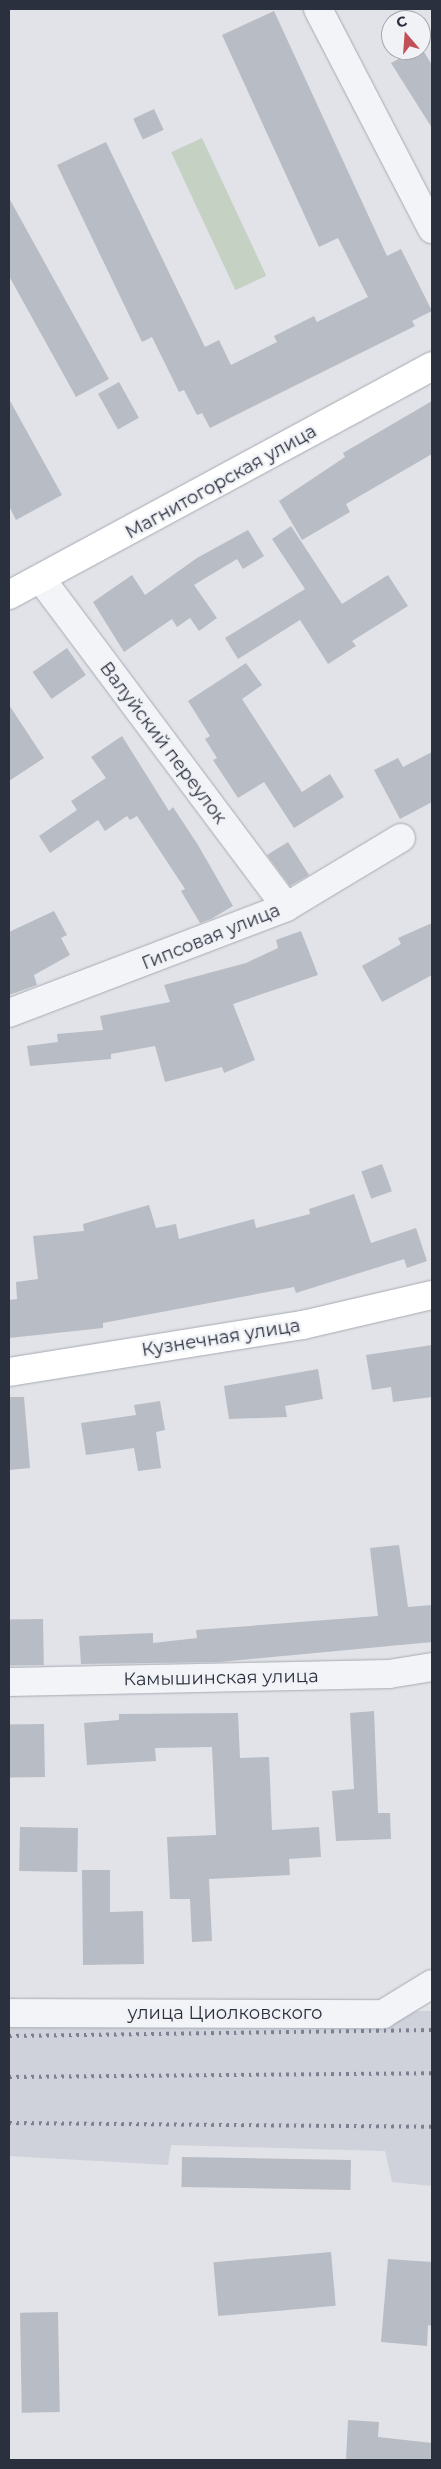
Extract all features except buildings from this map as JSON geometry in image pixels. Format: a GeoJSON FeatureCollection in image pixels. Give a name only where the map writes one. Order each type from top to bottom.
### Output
{"type":"FeatureCollection","features":[{"type":"Feature","properties":{"kind":"main road","name":"Магнитогорская улица"},"geometry":{"type":"LineString","coordinates":[[9,595],[432,366]]}},
{"type":"Feature","properties":{"kind":"main road","name":"Кузнечная улица"},"geometry":{"type":"LineString","coordinates":[[9,1372],[303,1325],[432,1295]]}},
{"type":"Feature","properties":{"kind":"street"},"geometry":{"type":"LineString","coordinates":[[318,9],[432,226]]}},
{"type":"Feature","properties":{"kind":"street","name":"Валуйский переулок"},"geometry":{"type":"LineString","coordinates":[[40,579],[286,907]]}},
{"type":"Feature","properties":{"kind":"street","name":"Гипсовая улица"},"geometry":{"type":"LineString","coordinates":[[9,1013],[286,907],[401,838]]}},
{"type":"Feature","properties":{"kind":"street","name":"Камышинская улица"},"geometry":{"type":"LineString","coordinates":[[9,1682],[389,1674],[432,1667]]}},
{"type":"Feature","properties":{"kind":"street","name":"улица Циолковского"},"geometry":{"type":"LineString","coordinates":[[9,2013],[383,2014],[432,1984]]}},
{"type":"Feature","properties":{"kind":"shaded area"},"geometry":{"type":"Polygon","coordinates":[[[432,2011],[432,2186],[392,2182],[385,2151],[171,2145],[168,2165],[9,2156],[9,2014],[432,2011]]]}},
{"type":"Feature","properties":{"kind":"green space"},"geometry":{"type":"Polygon","coordinates":[[[202,138],[266,276],[235,290],[171,152],[202,138]]]}},
{"type":"Feature","properties":{"kind":"railway"},"geometry":{"type":"LineString","coordinates":[[9,2036],[432,2030]]}},
{"type":"Feature","properties":{"kind":"railway"},"geometry":{"type":"LineString","coordinates":[[9,2077],[432,2073]]}},
{"type":"Feature","properties":{"kind":"railway"},"geometry":{"type":"LineString","coordinates":[[9,2123],[432,2127]]}}]}
